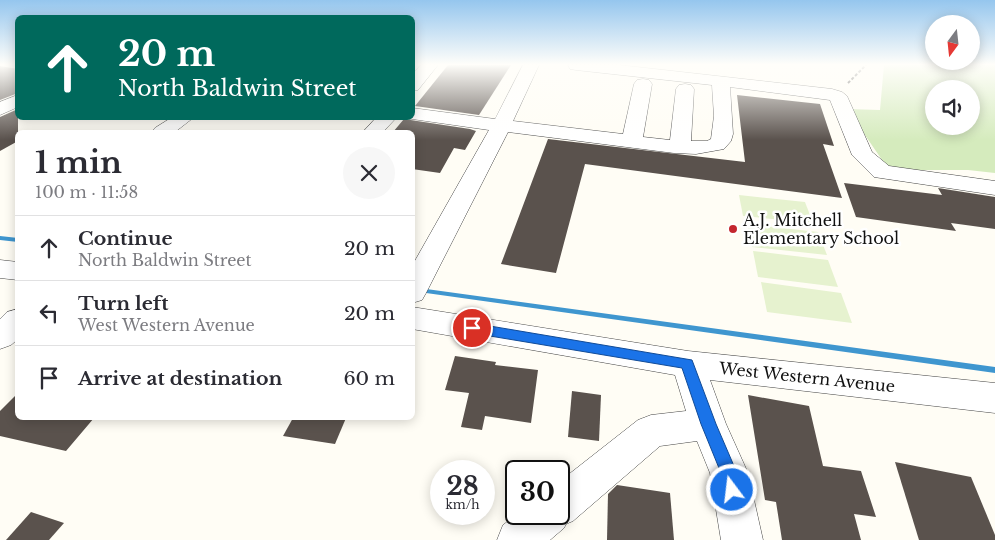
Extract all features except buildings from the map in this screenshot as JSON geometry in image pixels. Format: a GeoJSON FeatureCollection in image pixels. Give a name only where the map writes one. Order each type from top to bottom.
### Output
{"type":"FeatureCollection","features":[{"type":"Feature","properties":{"kind":"street"},"geometry":{"type":"LineString","coordinates":[[415,287],[519,90]]}},
{"type":"Feature","properties":{"kind":"street"},"geometry":{"type":"LineString","coordinates":[[632,141],[642,90]]}},
{"type":"Feature","properties":{"kind":"street"},"geometry":{"type":"LineString","coordinates":[[680,147],[685,90]]}},
{"type":"Feature","properties":{"kind":"street"},"geometry":{"type":"LineString","coordinates":[[415,114],[680,147],[716,145],[722,141],[724,129],[720,90]]}},
{"type":"Feature","properties":{"kind":"street"},"geometry":{"type":"LineString","coordinates":[[797,90],[816,91],[836,96],[843,106],[863,155],[882,172],[995,188]]}},
{"type":"Feature","properties":{"kind":"street"},"geometry":{"type":"LineString","coordinates":[[0,109],[15,102]]}},
{"type":"Feature","properties":{"kind":"street"},"geometry":{"type":"LineString","coordinates":[[165,130],[180,120]]}},
{"type":"Feature","properties":{"kind":"street"},"geometry":{"type":"LineString","coordinates":[[375,130],[384,120]]}},
{"type":"Feature","properties":{"kind":"street"},"geometry":{"type":"LineString","coordinates":[[0,269],[15,271]]}},
{"type":"Feature","properties":{"kind":"street","name":"West Western Avenue"},"geometry":{"type":"LineString","coordinates":[[415,318],[688,364],[995,398]]}},
{"type":"Feature","properties":{"kind":"street"},"geometry":{"type":"LineString","coordinates":[[0,337],[15,323]]}},
{"type":"Feature","properties":{"kind":"street"},"geometry":{"type":"LineString","coordinates":[[688,364],[708,424],[729,473],[742,540]]}},
{"type":"Feature","properties":{"kind":"street"},"geometry":{"type":"LineString","coordinates":[[570,497],[651,431],[708,424]]}},
{"type":"Feature","properties":{"kind":"street"},"geometry":{"type":"LineString","coordinates":[[518,540],[536,525]]}},
{"type":"Feature","properties":{"kind":"path"},"geometry":{"type":"LineString","coordinates":[[836,96],[842,90]]}},
{"type":"Feature","properties":{"kind":"green space"},"geometry":{"type":"Polygon","coordinates":[[[882,90],[925,90],[925,135],[980,135],[980,90],[995,90],[995,173],[968,170],[889,170],[847,109],[880,110],[882,90]]]}},
{"type":"Feature","properties":{"kind":"green space"},"geometry":{"type":"Polygon","coordinates":[[[739,195],[805,202],[813,223],[743,216],[739,195]]]}},
{"type":"Feature","properties":{"kind":"green space"},"geometry":{"type":"Polygon","coordinates":[[[747,224],[818,232],[827,255],[752,247],[747,224]]]}},
{"type":"Feature","properties":{"kind":"green space"},"geometry":{"type":"Polygon","coordinates":[[[753,251],[828,260],[838,287],[758,277],[753,251]]]}},
{"type":"Feature","properties":{"kind":"green space"},"geometry":{"type":"Polygon","coordinates":[[[761,282],[841,293],[852,323],[767,312],[761,282]]]}},
{"type":"Feature","properties":{"kind":"waterway"},"geometry":{"type":"LineString","coordinates":[[0,238],[15,240]]}},
{"type":"Feature","properties":{"kind":"waterway"},"geometry":{"type":"LineString","coordinates":[[419,290],[995,370]]}},
{"type":"Feature","properties":{"kind":"place","name":"A.J. Mitchell Elementary School"},"geometry":{"type":"Point","coordinates":[733,229]}},
{"type":"Feature","properties":{"kind":"route"},"geometry":{"type":"LineString","coordinates":[[472,328],[688,364],[708,424],[729,473],[732,490]]}}]}
